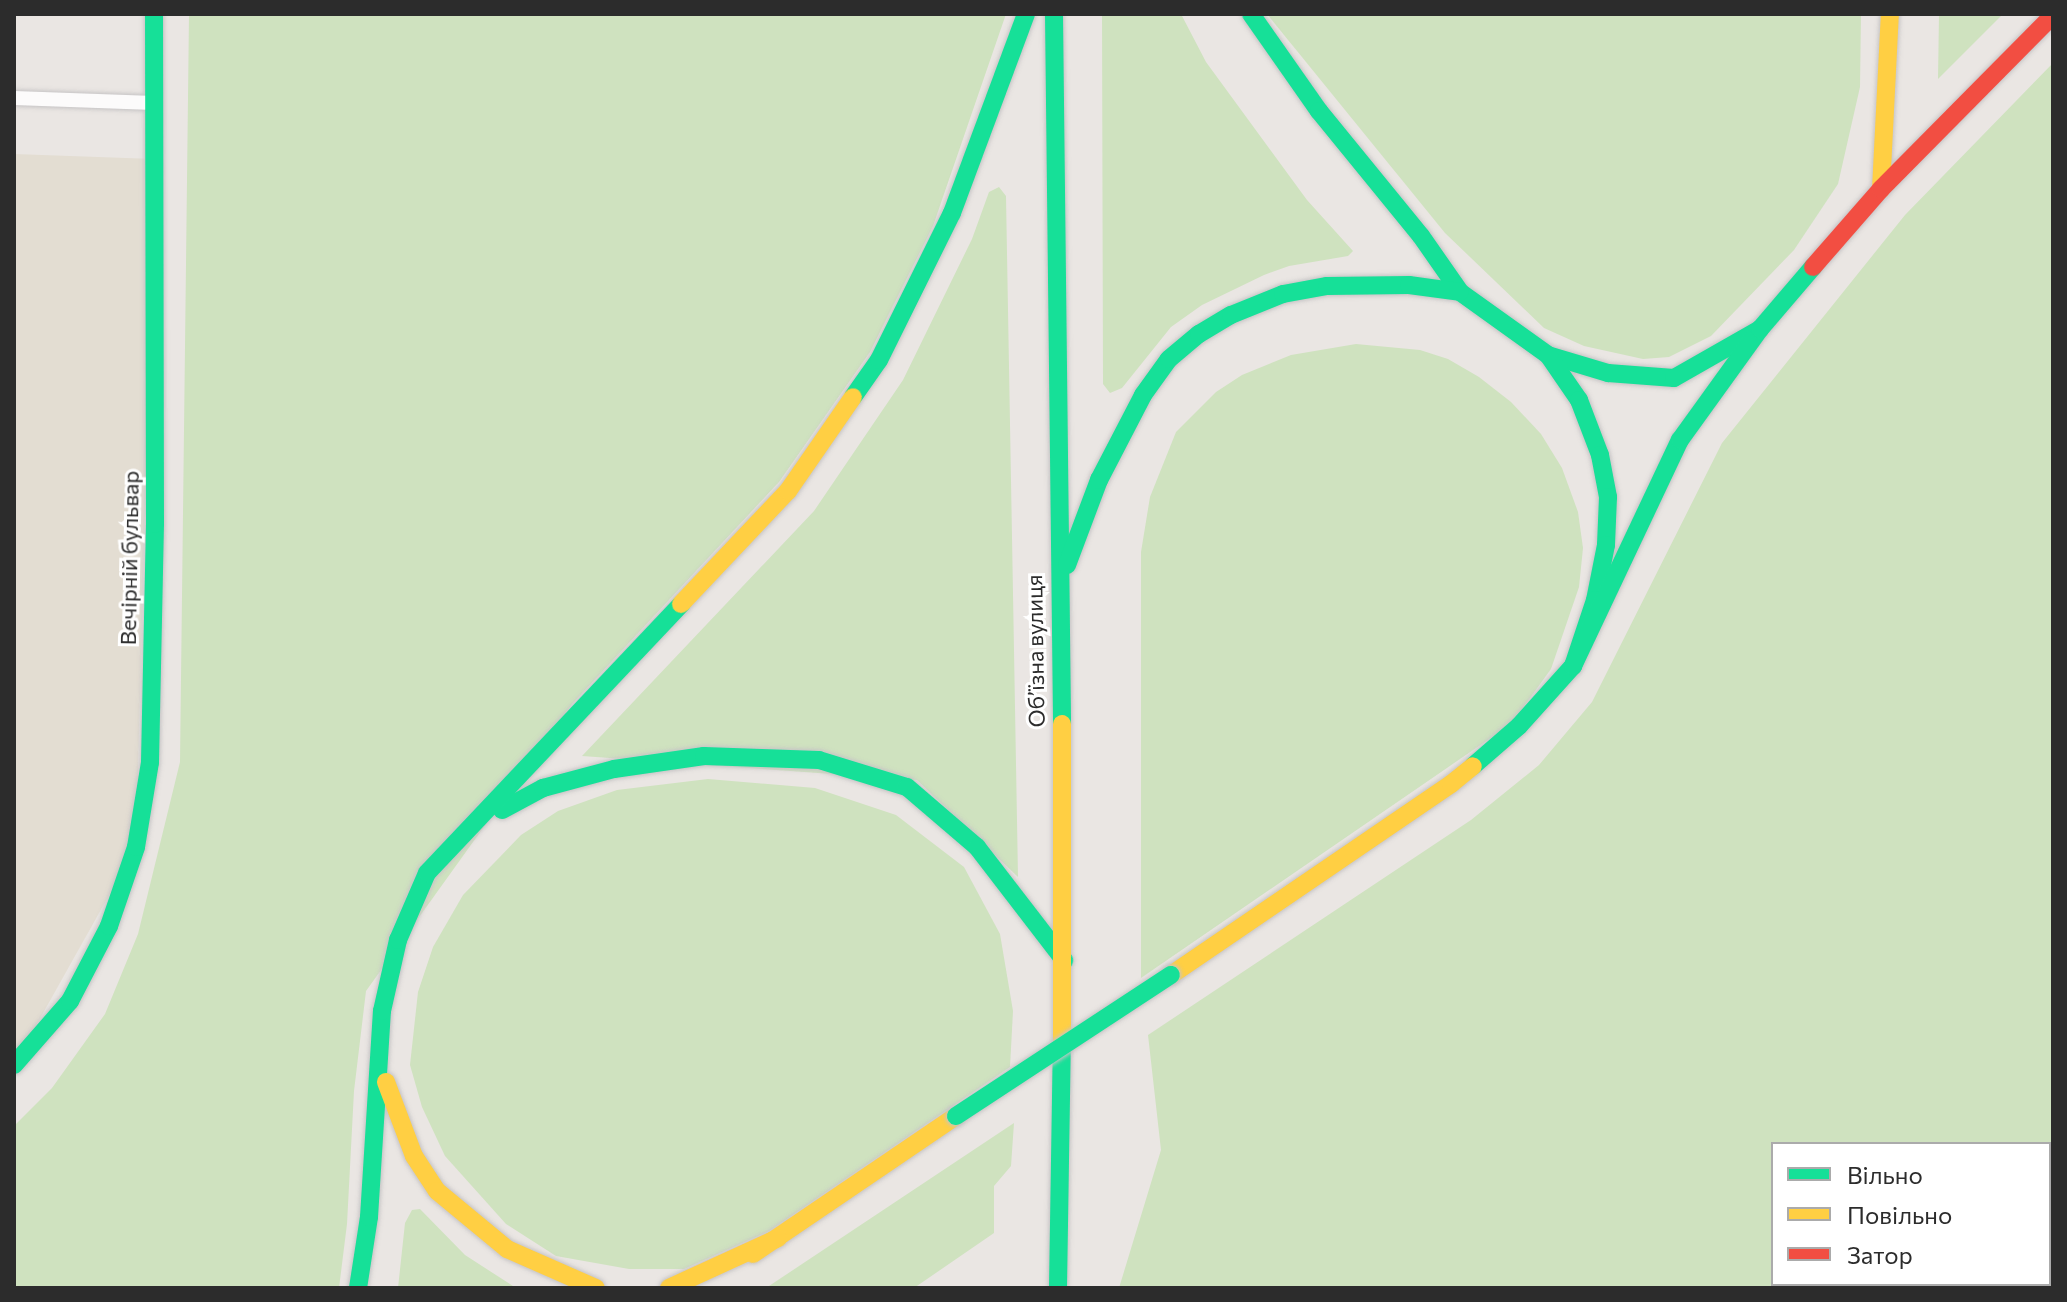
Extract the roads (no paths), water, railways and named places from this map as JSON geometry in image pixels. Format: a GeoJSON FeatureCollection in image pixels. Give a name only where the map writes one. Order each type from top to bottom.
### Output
{"type":"FeatureCollection","features":[{"type":"Feature","properties":{"kind":"main road","name":"Вечірній бульвар"},"geometry":{"type":"LineString","coordinates":[[14,1065],[70,1001],[109,926],[136,847],[150,762],[155,524],[154,14]]}},
{"type":"Feature","properties":{"kind":"main road"},"geometry":{"type":"LineString","coordinates":[[358,1288],[369,1217],[381,1068],[382,1011],[398,940],[427,873],[788,491],[879,360],[952,213],[1026,14]]}},
{"type":"Feature","properties":{"kind":"main road","name":"Обʼїзна вулиця"},"geometry":{"type":"LineString","coordinates":[[1054,14],[1057,588],[1064,960],[1058,1288]]}},
{"type":"Feature","properties":{"kind":"main road"},"geometry":{"type":"LineString","coordinates":[[1251,14],[1319,111],[1421,236],[1460,292],[1548,355],[1579,367],[1619,375],[1674,378],[1760,329]]}},
{"type":"Feature","properties":{"kind":"main road"},"geometry":{"type":"LineString","coordinates":[[1881,189],[1890,14]]}},
{"type":"Feature","properties":{"kind":"main road"},"geometry":{"type":"LineString","coordinates":[[700,1288],[1171,975],[1451,784],[1519,726],[1573,666],[1680,440],[1760,329],[1881,189],[2053,15]]}},
{"type":"Feature","properties":{"kind":"main road"},"geometry":{"type":"LineString","coordinates":[[1057,588],[1099,480],[1143,395],[1169,359],[1199,334],[1231,315],[1283,294],[1327,286],[1409,285],[1460,292]]}},
{"type":"Feature","properties":{"kind":"main road"},"geometry":{"type":"LineString","coordinates":[[1548,355],[1579,400],[1600,455],[1608,497],[1606,545],[1595,600],[1573,666]]}},
{"type":"Feature","properties":{"kind":"main road"},"geometry":{"type":"LineString","coordinates":[[475,824],[543,788],[614,769],[704,756],[819,760],[907,787],[977,847],[1064,960]]}},
{"type":"Feature","properties":{"kind":"main road"},"geometry":{"type":"LineString","coordinates":[[381,1068],[414,1156],[437,1191],[507,1249],[585,1286],[596,1288]]}},
{"type":"Feature","properties":{"kind":"main road"},"geometry":{"type":"LineString","coordinates":[[669,1288],[778,1238]]}},
{"type":"Feature","properties":{"kind":"lane"},"geometry":{"type":"LineString","coordinates":[[14,98],[154,103]]}}]}
